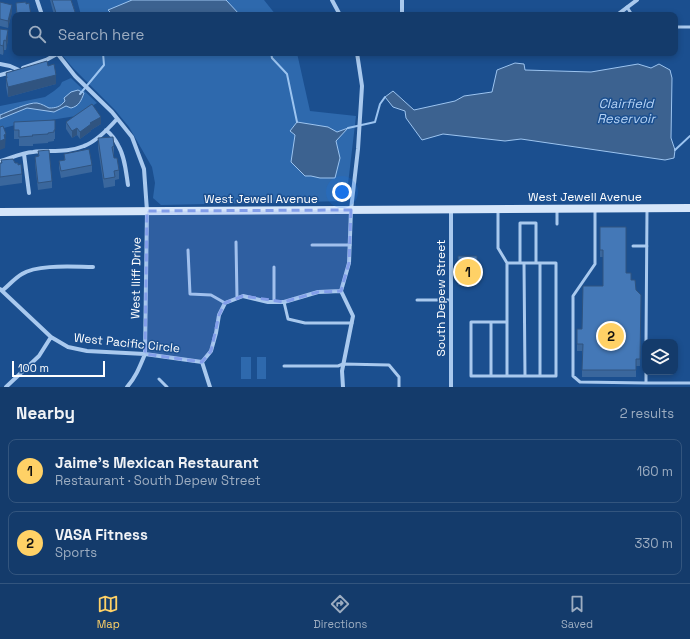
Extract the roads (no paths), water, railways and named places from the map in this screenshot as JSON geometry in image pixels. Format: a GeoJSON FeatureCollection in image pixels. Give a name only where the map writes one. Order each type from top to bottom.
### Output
{"type":"FeatureCollection","features":[{"type":"Feature","properties":{"kind":"main road","name":"West Jewell Avenue"},"geometry":{"type":"LineString","coordinates":[[0,212],[690,208]]}},
{"type":"Feature","properties":{"kind":"street"},"geometry":{"type":"LineString","coordinates":[[37,0],[41,12]]}},
{"type":"Feature","properties":{"kind":"street"},"geometry":{"type":"LineString","coordinates":[[332,0],[338,12]]}},
{"type":"Feature","properties":{"kind":"street"},"geometry":{"type":"LineString","coordinates":[[402,0],[402,12]]}},
{"type":"Feature","properties":{"kind":"street"},"geometry":{"type":"LineString","coordinates":[[621,12],[637,0]]}},
{"type":"Feature","properties":{"kind":"street"},"geometry":{"type":"LineString","coordinates":[[0,75],[19,70],[53,56]]}},
{"type":"Feature","properties":{"kind":"street","name":"West Iliff Drive"},"geometry":{"type":"LineString","coordinates":[[59,56],[75,76],[112,112],[132,137],[144,169],[147,211],[145,354],[140,368],[127,387]]}},
{"type":"Feature","properties":{"kind":"street"},"geometry":{"type":"LineString","coordinates":[[343,387],[342,370],[353,316],[340,291],[349,263],[351,210],[358,143],[362,86],[357,56]]}},
{"type":"Feature","properties":{"kind":"street"},"geometry":{"type":"LineString","coordinates":[[0,64],[19,70]]}},
{"type":"Feature","properties":{"kind":"street"},"geometry":{"type":"LineString","coordinates":[[0,161],[24,154],[46,151],[64,151],[86,146],[117,119]]}},
{"type":"Feature","properties":{"kind":"street"},"geometry":{"type":"LineString","coordinates":[[106,130],[119,145],[125,166],[128,186]]}},
{"type":"Feature","properties":{"kind":"street"},"geometry":{"type":"LineString","coordinates":[[24,154],[29,193]]}},
{"type":"Feature","properties":{"kind":"street","name":"South Depew Street"},"geometry":{"type":"LineString","coordinates":[[451,210],[451,387]]}},
{"type":"Feature","properties":{"kind":"street"},"geometry":{"type":"LineString","coordinates":[[1,290],[21,274],[32,269],[44,267],[93,267]]}},
{"type":"Feature","properties":{"kind":"street","name":"West Pacific Circle"},"geometry":{"type":"LineString","coordinates":[[1,290],[51,337],[68,347],[87,351],[145,354],[202,362]]}},
{"type":"Feature","properties":{"kind":"street"},"geometry":{"type":"LineString","coordinates":[[210,387],[202,362],[211,351],[219,315],[225,303],[243,296],[268,302],[284,302],[318,292],[340,291]]}},
{"type":"Feature","properties":{"kind":"street"},"geometry":{"type":"LineString","coordinates":[[6,387],[39,356],[51,337]]}},
{"type":"Feature","properties":{"kind":"lane"},"geometry":{"type":"LineString","coordinates":[[627,7],[630,12]]}},
{"type":"Feature","properties":{"kind":"lane"},"geometry":{"type":"LineString","coordinates":[[678,26],[690,27]]}},
{"type":"Feature","properties":{"kind":"lane"},"geometry":{"type":"LineString","coordinates":[[646,339],[647,208]]}},
{"type":"Feature","properties":{"kind":"lane"},"geometry":{"type":"LineString","coordinates":[[498,209],[498,248],[507,263],[507,376]]}},
{"type":"Feature","properties":{"kind":"lane"},"geometry":{"type":"LineString","coordinates":[[557,209],[557,224]]}},
{"type":"Feature","properties":{"kind":"lane"},"geometry":{"type":"LineString","coordinates":[[595,209],[595,264],[573,296],[573,376],[580,382],[690,384]]}},
{"type":"Feature","properties":{"kind":"lane"},"geometry":{"type":"LineString","coordinates":[[525,376],[520,223],[536,223],[540,376]]}},
{"type":"Feature","properties":{"kind":"lane"},"geometry":{"type":"LineString","coordinates":[[236,242],[237,298]]}},
{"type":"Feature","properties":{"kind":"lane"},"geometry":{"type":"LineString","coordinates":[[312,245],[350,245]]}},
{"type":"Feature","properties":{"kind":"lane"},"geometry":{"type":"LineString","coordinates":[[633,246],[647,246]]}},
{"type":"Feature","properties":{"kind":"lane"},"geometry":{"type":"LineString","coordinates":[[188,250],[190,294],[211,295],[225,303]]}},
{"type":"Feature","properties":{"kind":"lane"},"geometry":{"type":"LineString","coordinates":[[507,263],[556,263],[556,376],[471,376],[471,322],[507,322]]}},
{"type":"Feature","properties":{"kind":"lane"},"geometry":{"type":"LineString","coordinates":[[274,268],[274,302]]}},
{"type":"Feature","properties":{"kind":"lane"},"geometry":{"type":"LineString","coordinates":[[417,300],[451,300]]}},
{"type":"Feature","properties":{"kind":"lane"},"geometry":{"type":"LineString","coordinates":[[284,302],[288,319],[305,324],[352,323]]}},
{"type":"Feature","properties":{"kind":"lane"},"geometry":{"type":"LineString","coordinates":[[490,322],[491,376]]}},
{"type":"Feature","properties":{"kind":"lane"},"geometry":{"type":"LineString","coordinates":[[284,366],[338,366],[343,364],[390,365],[399,377],[399,387]]}},
{"type":"Feature","properties":{"kind":"lane"},"geometry":{"type":"LineString","coordinates":[[646,375],[646,383]]}},
{"type":"Feature","properties":{"kind":"lane"},"geometry":{"type":"LineString","coordinates":[[159,379],[167,387]]}},
{"type":"Feature","properties":{"kind":"water"},"geometry":{"type":"Polygon","coordinates":[[[132,0],[226,0],[237,12],[110,12],[108,10],[132,0]]]}},
{"type":"Feature","properties":{"kind":"water","name":"Clairfield Reservoir"},"geometry":{"type":"Polygon","coordinates":[[[515,63],[524,64],[525,70],[591,72],[638,64],[651,68],[659,64],[670,70],[672,78],[671,138],[675,150],[674,158],[665,160],[521,139],[505,141],[443,134],[422,140],[406,118],[405,111],[393,107],[385,97],[393,91],[414,110],[455,101],[464,96],[492,92],[497,70],[515,63]]]}},
{"type":"Feature","properties":{"kind":"water"},"geometry":{"type":"Polygon","coordinates":[[[78,90],[84,93],[79,103],[74,107],[71,108],[66,106],[54,112],[27,108],[0,119],[0,115],[33,103],[42,104],[49,108],[58,107],[65,101],[64,98],[71,92],[78,90]]]}},
{"type":"Feature","properties":{"kind":"water"},"geometry":{"type":"Polygon","coordinates":[[[297,122],[328,127],[337,132],[348,128],[336,141],[340,158],[335,178],[305,176],[291,162],[295,135],[290,131],[297,122]]]}},
{"type":"Feature","properties":{"kind":"waterway"},"geometry":{"type":"LineString","coordinates":[[80,94],[104,65],[103,56]]}},
{"type":"Feature","properties":{"kind":"waterway"},"geometry":{"type":"LineString","coordinates":[[272,56],[287,74],[297,122]]}},
{"type":"Feature","properties":{"kind":"waterway"},"geometry":{"type":"LineString","coordinates":[[348,128],[375,122],[380,104],[385,97]]}},
{"type":"Feature","properties":{"kind":"waterway"},"geometry":{"type":"LineString","coordinates":[[675,150],[690,136]]}},
{"type":"Feature","properties":{"kind":"place","name":"Jaime's Mexican Restaurant"},"geometry":{"type":"Point","coordinates":[468,272]}},
{"type":"Feature","properties":{"kind":"place","name":"VASA Fitness"},"geometry":{"type":"Point","coordinates":[611,336]}}]}
